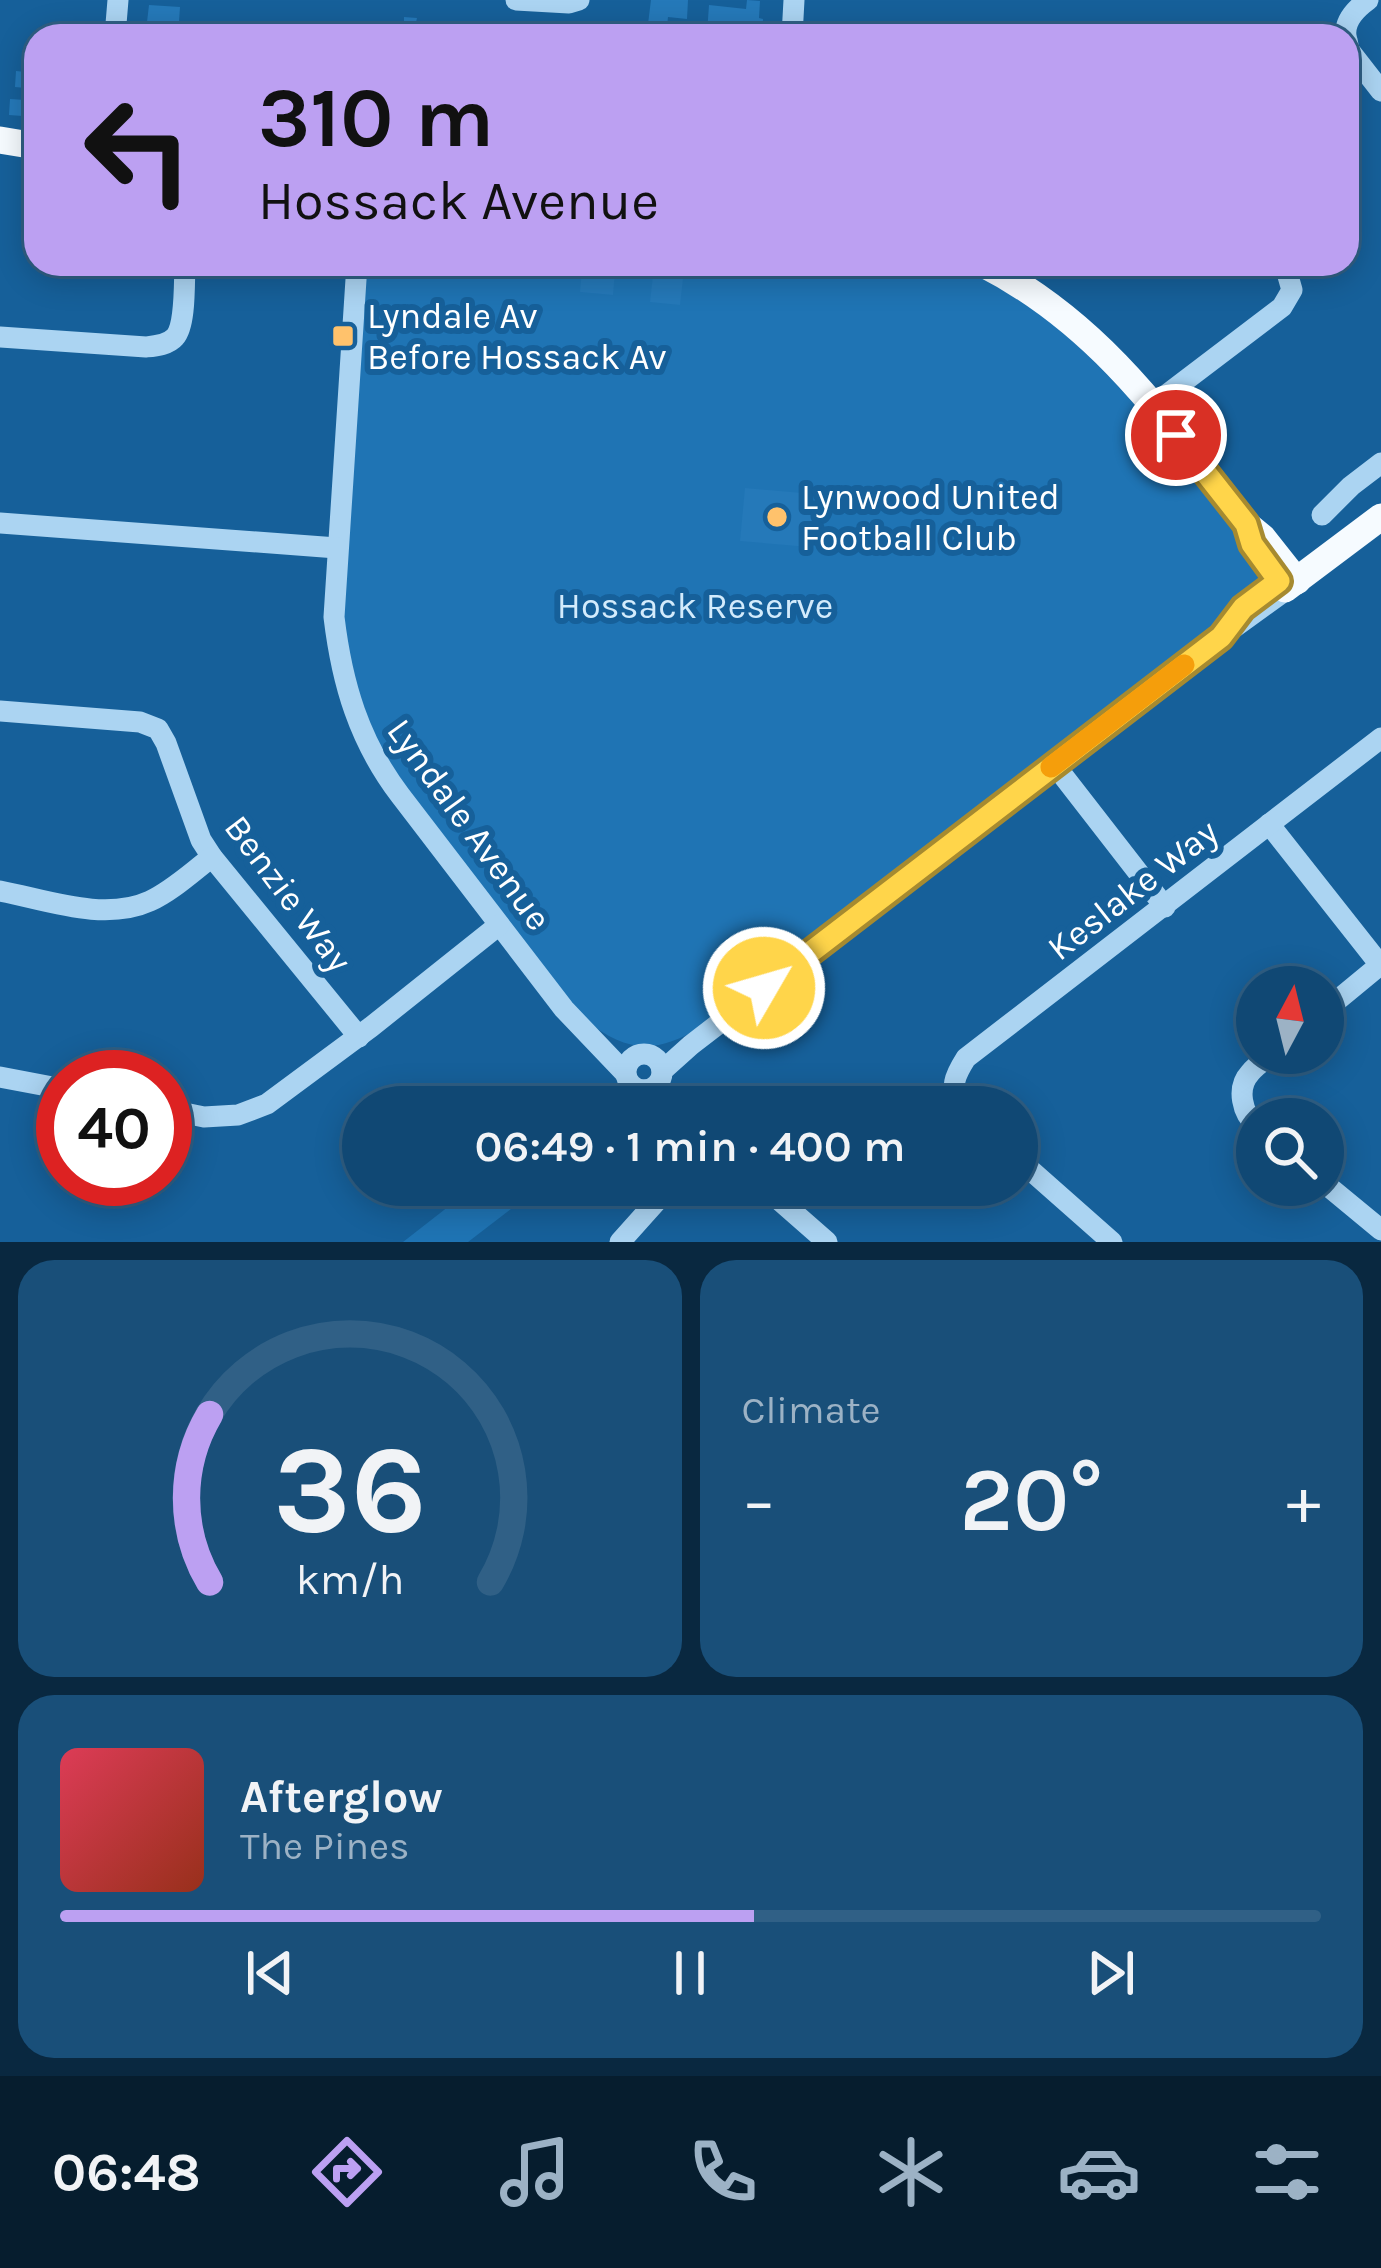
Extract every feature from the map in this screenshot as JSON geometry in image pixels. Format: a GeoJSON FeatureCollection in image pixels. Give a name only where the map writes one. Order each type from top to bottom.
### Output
{"type":"FeatureCollection","features":[{"type":"Feature","properties":{"kind":"main road"},"geometry":{"type":"LineString","coordinates":[[1004,276],[1076,324],[1128,375],[1246,524],[1252,544],[1288,581]]}},
{"type":"Feature","properties":{"kind":"main road"},"geometry":{"type":"LineString","coordinates":[[1288,581],[1381,501]]}},
{"type":"Feature","properties":{"kind":"main road"},"geometry":{"type":"LineString","coordinates":[[1288,581],[1381,517]]}},
{"type":"Feature","properties":{"kind":"street"},"geometry":{"type":"LineString","coordinates":[[516,0],[579,0]]}},
{"type":"Feature","properties":{"kind":"street"},"geometry":{"type":"LineString","coordinates":[[1348,24],[1368,0]]}},
{"type":"Feature","properties":{"kind":"street"},"geometry":{"type":"LineString","coordinates":[[1359,63],[1381,91]]}},
{"type":"Feature","properties":{"kind":"street"},"geometry":{"type":"LineString","coordinates":[[0,337],[160,346],[177,336],[184,276]]}},
{"type":"Feature","properties":{"kind":"street","name":"Lyndale Avenue"},"geometry":{"type":"LineString","coordinates":[[356,276],[334,617],[353,713],[382,771],[564,1009],[625,1073],[628,1063],[651,1070]]}},
{"type":"Feature","properties":{"kind":"street"},"geometry":{"type":"LineString","coordinates":[[1153,405],[1282,307],[1292,290],[1288,276]]}},
{"type":"Feature","properties":{"kind":"street"},"geometry":{"type":"LineString","coordinates":[[1322,515],[1381,463]]}},
{"type":"Feature","properties":{"kind":"street"},"geometry":{"type":"LineString","coordinates":[[0,523],[337,548]]}},
{"type":"Feature","properties":{"kind":"street"},"geometry":{"type":"LineString","coordinates":[[661,1086],[651,1070],[691,1045],[1288,581]]}},
{"type":"Feature","properties":{"kind":"street","name":"Benzie Way"},"geometry":{"type":"LineString","coordinates":[[0,711],[140,722],[158,729],[212,857],[358,1036]]}},
{"type":"Feature","properties":{"kind":"street","name":"Keslake Way"},"geometry":{"type":"LineString","coordinates":[[953,1086],[966,1058],[1381,738]]}},
{"type":"Feature","properties":{"kind":"street"},"geometry":{"type":"LineString","coordinates":[[1054,764],[1165,907]]}},
{"type":"Feature","properties":{"kind":"street"},"geometry":{"type":"LineString","coordinates":[[1269,824],[1380,966],[1344,995]]}},
{"type":"Feature","properties":{"kind":"street"},"geometry":{"type":"LineString","coordinates":[[0,890],[105,911],[128,908],[161,894],[212,857]]}},
{"type":"Feature","properties":{"kind":"street"},"geometry":{"type":"LineString","coordinates":[[192,1115],[238,1115],[267,1104],[499,925]]}},
{"type":"Feature","properties":{"kind":"street","name":"Lyndale Avenue"},"geometry":{"type":"LineString","coordinates":[[596,1040],[651,1070]]}},
{"type":"Feature","properties":{"kind":"street"},"geometry":{"type":"LineString","coordinates":[[0,1077],[36,1084]]}},
{"type":"Feature","properties":{"kind":"street"},"geometry":{"type":"LineString","coordinates":[[1038,1177],[1112,1242]]}},
{"type":"Feature","properties":{"kind":"street"},"geometry":{"type":"LineString","coordinates":[[1344,1199],[1381,1230]]}},
{"type":"Feature","properties":{"kind":"street"},"geometry":{"type":"LineString","coordinates":[[620,1242],[652,1206]]}},
{"type":"Feature","properties":{"kind":"street"},"geometry":{"type":"LineString","coordinates":[[785,1206],[827,1242]]}},
{"type":"Feature","properties":{"kind":"green space","name":"Hossack Reserve"},"geometry":{"type":"Polygon","coordinates":[[[364,276],[981,276],[1047,320],[1121,389],[1249,548],[1263,577],[1220,635],[703,1026],[671,1042],[642,1046],[615,1039],[584,1019],[387,763],[354,687],[342,619],[364,276]]]}},
{"type":"Feature","properties":{"kind":"green space"},"geometry":{"type":"Polygon","coordinates":[[[449,1206],[515,1206],[468,1242],[403,1242],[449,1206]]]}},
{"type":"Feature","properties":{"kind":"building"},"geometry":{"type":"Polygon","coordinates":[[[651,0],[688,0],[687,19],[668,17],[667,24],[648,24],[651,0]]]}},
{"type":"Feature","properties":{"kind":"building"},"geometry":{"type":"Polygon","coordinates":[[[747,0],[760,1],[763,24],[708,24],[709,5],[746,9],[747,0]]]}},
{"type":"Feature","properties":{"kind":"building"},"geometry":{"type":"Polygon","coordinates":[[[149,5],[180,7],[179,24],[147,22],[149,5]]]}},
{"type":"Feature","properties":{"kind":"building"},"geometry":{"type":"Polygon","coordinates":[[[16,71],[24,72],[24,88],[15,87],[16,71]]]}},
{"type":"Feature","properties":{"kind":"building"},"geometry":{"type":"Polygon","coordinates":[[[10,99],[24,100],[24,116],[9,115],[10,99]]]}},
{"type":"Feature","properties":{"kind":"building"},"geometry":{"type":"Polygon","coordinates":[[[581,276],[615,276],[613,295],[580,292],[581,276]]]}},
{"type":"Feature","properties":{"kind":"building"},"geometry":{"type":"Polygon","coordinates":[[[653,276],[683,279],[680,305],[650,302],[653,276]]]}},
{"type":"Feature","properties":{"kind":"building","name":"Lynwood United Football Club"},"geometry":{"type":"Polygon","coordinates":[[[745,488],[814,494],[809,547],[740,541],[745,488]]]}},
{"type":"Feature","properties":{"kind":"slow traffic"},"geometry":{"type":"LineString","coordinates":[[1051,767],[1184,665]]}},
{"type":"Feature","properties":{"kind":"place","name":"Lyndale Av Before Hossack Av"},"geometry":{"type":"Point","coordinates":[343,336]}},
{"type":"Feature","properties":{"kind":"place","name":"Lynwood United Football Club"},"geometry":{"type":"Point","coordinates":[777,517]}},
{"type":"Feature","properties":{"kind":"route"},"geometry":{"type":"LineString","coordinates":[[764,988],[1221,637],[1243,608],[1279,581],[1252,544],[1246,524],[1176,435]]}}]}
